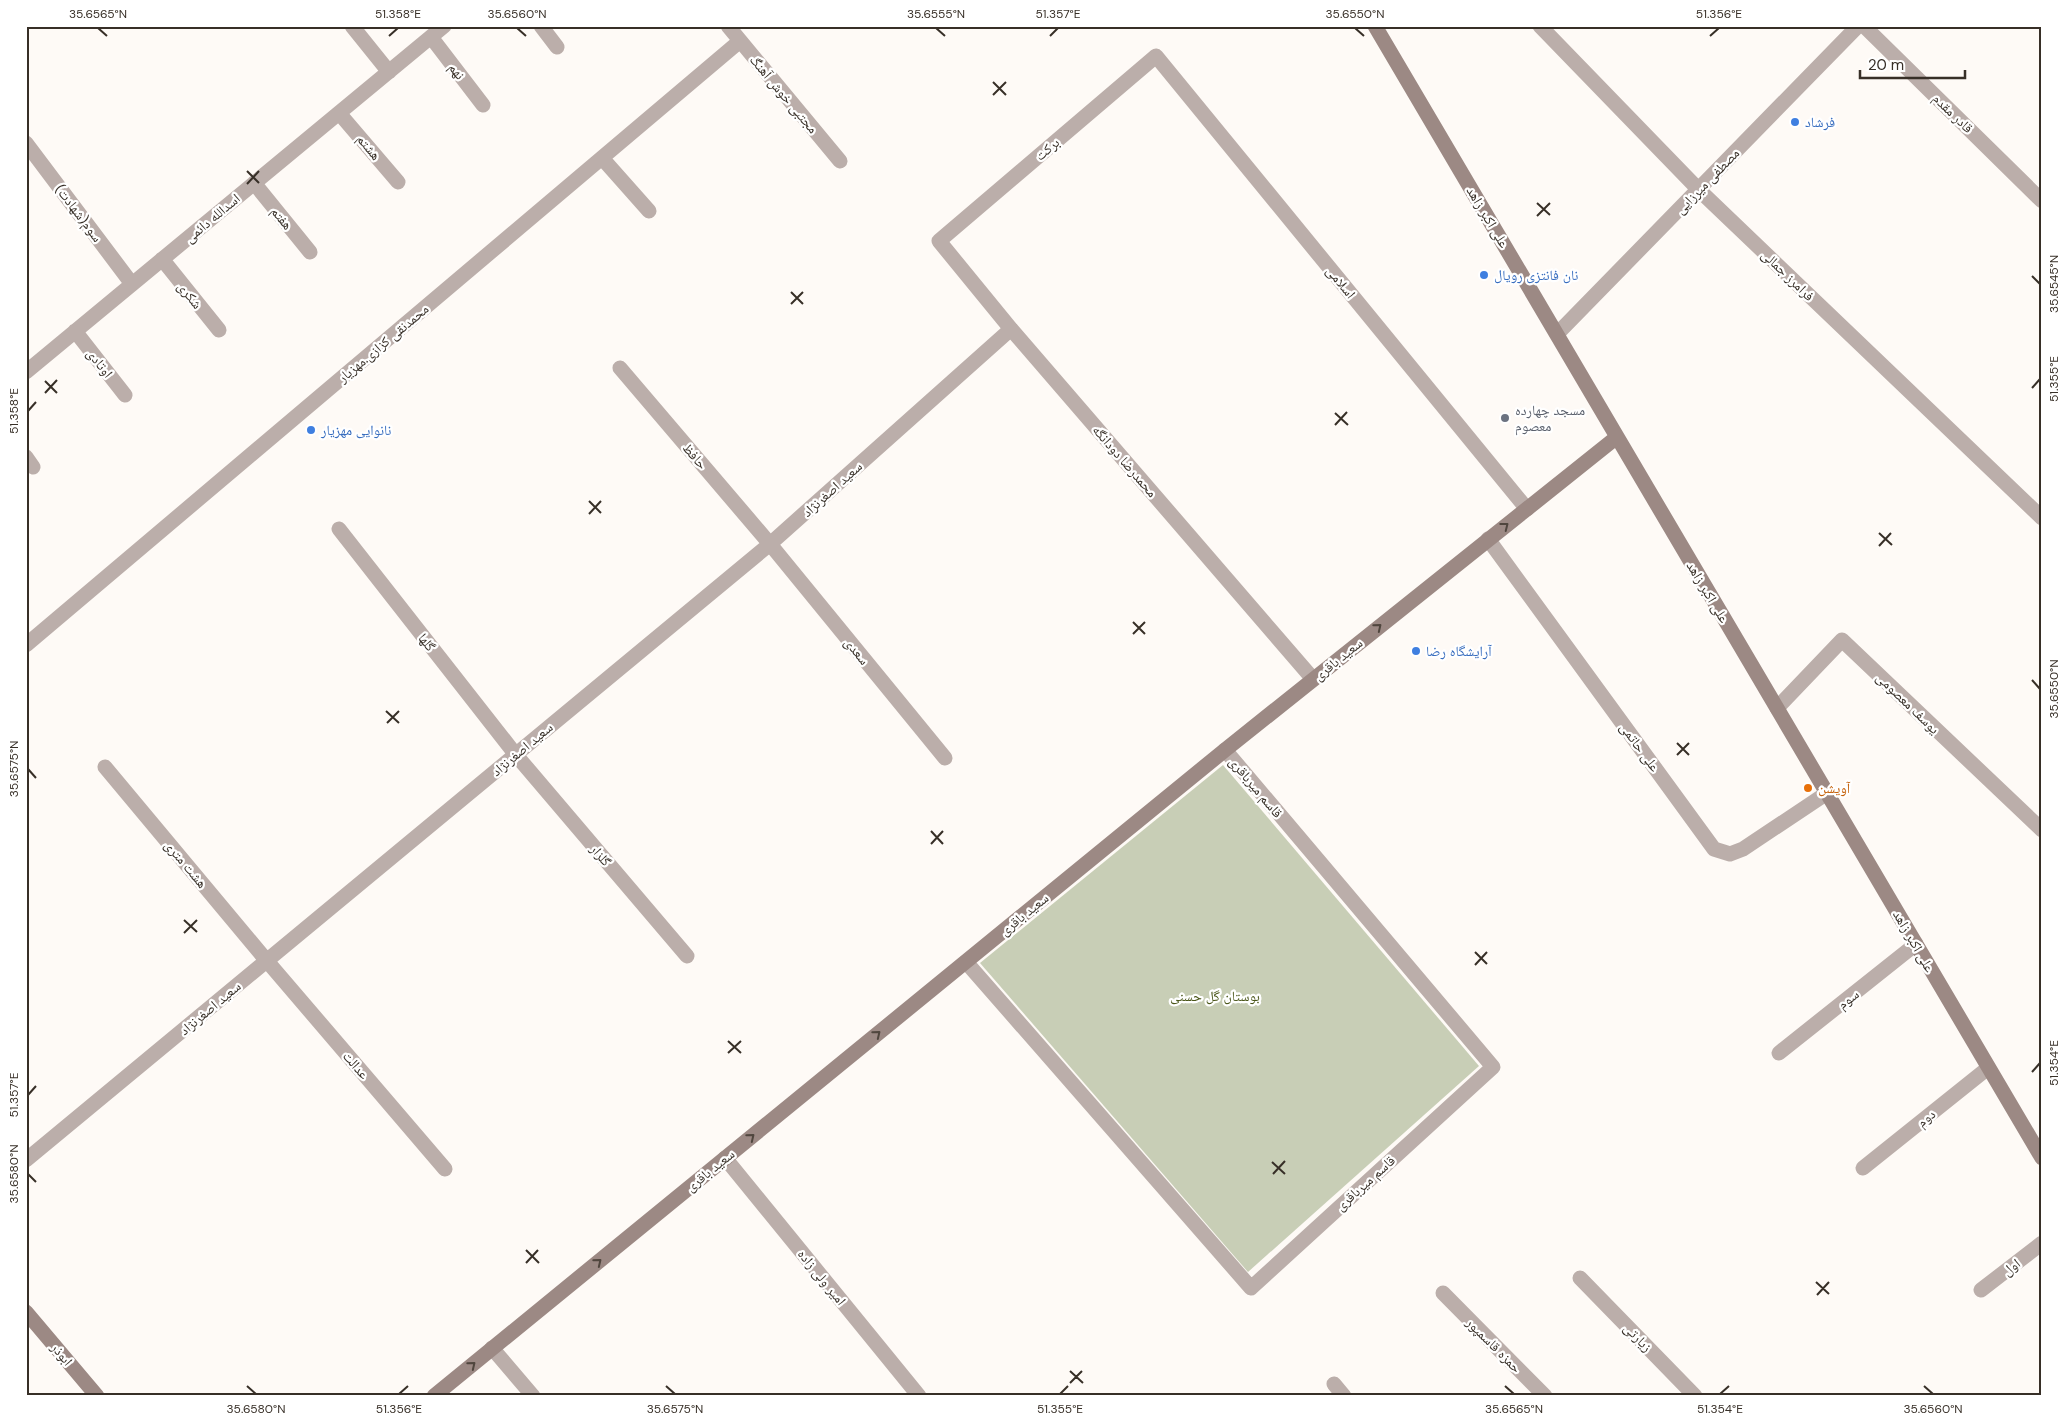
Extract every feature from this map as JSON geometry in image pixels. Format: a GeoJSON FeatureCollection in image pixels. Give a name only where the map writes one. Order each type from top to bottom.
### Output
{"type":"FeatureCollection","features":[{"type":"Feature","properties":{"kind":"street"},"geometry":{"type":"LineString","coordinates":[[352,26],[389,72]]}},
{"type":"Feature","properties":{"kind":"street","name":"اسدالله دائمی"},"geometry":{"type":"LineString","coordinates":[[26,372],[444,26]]}},
{"type":"Feature","properties":{"kind":"street"},"geometry":{"type":"LineString","coordinates":[[541,26],[557,47]]}},
{"type":"Feature","properties":{"kind":"street","name":"مجتبی خوش آهنگ"},"geometry":{"type":"LineString","coordinates":[[728,26],[840,161]]}},
{"type":"Feature","properties":{"kind":"street","name":"علی اکبر زاهد"},"geometry":{"type":"LineString","coordinates":[[1375,26],[2042,1158]]}},
{"type":"Feature","properties":{"kind":"street","name":"فرامرز جمالی"},"geometry":{"type":"LineString","coordinates":[[1540,26],[1698,190],[2042,518]]}},
{"type":"Feature","properties":{"kind":"street","name":"مصطفی میرزایی"},"geometry":{"type":"LineString","coordinates":[[1557,334],[1858,26]]}},
{"type":"Feature","properties":{"kind":"street","name":"قادر مقدم"},"geometry":{"type":"LineString","coordinates":[[1864,26],[2042,200]]}},
{"type":"Feature","properties":{"kind":"street","name":"نهم"},"geometry":{"type":"LineString","coordinates":[[431,37],[483,105]]}},
{"type":"Feature","properties":{"kind":"street","name":"محمدنقی کزازی.مهزیار"},"geometry":{"type":"LineString","coordinates":[[26,645],[740,41]]}},
{"type":"Feature","properties":{"kind":"street","name":"برکت"},"geometry":{"type":"LineString","coordinates":[[939,242],[1156,56]]}},
{"type":"Feature","properties":{"kind":"street","name":"اسلامی"},"geometry":{"type":"LineString","coordinates":[[1156,56],[1527,509]]}},
{"type":"Feature","properties":{"kind":"street","name":"هشتم"},"geometry":{"type":"LineString","coordinates":[[339,112],[398,182]]}},
{"type":"Feature","properties":{"kind":"street","name":"سوم(شهادت)"},"geometry":{"type":"LineString","coordinates":[[26,143],[132,284]]}},
{"type":"Feature","properties":{"kind":"street"},"geometry":{"type":"LineString","coordinates":[[602,158],[649,211]]}},
{"type":"Feature","properties":{"kind":"street","name":"هفتم"},"geometry":{"type":"LineString","coordinates":[[254,183],[310,252]]}},
{"type":"Feature","properties":{"kind":"street","name":"محمدرضا دودانگه"},"geometry":{"type":"LineString","coordinates":[[939,242],[1011,329],[1313,679]]}},
{"type":"Feature","properties":{"kind":"street","name":"شکری"},"geometry":{"type":"LineString","coordinates":[[162,259],[218,330]]}},
{"type":"Feature","properties":{"kind":"street","name":"سعید اصغرنژاد"},"geometry":{"type":"LineString","coordinates":[[26,1160],[770,544],[1011,329]]}},
{"type":"Feature","properties":{"kind":"street","name":"اوتادی"},"geometry":{"type":"LineString","coordinates":[[75,331],[125,395]]}},
{"type":"Feature","properties":{"kind":"street","name":"حافظ"},"geometry":{"type":"LineString","coordinates":[[620,368],[770,544]]}},
{"type":"Feature","properties":{"kind":"street","name":"سعید باقری"},"geometry":{"type":"LineString","coordinates":[[434,1396],[1224,750],[1617,437]]}},
{"type":"Feature","properties":{"kind":"street","name":"گلها"},"geometry":{"type":"LineString","coordinates":[[339,529],[516,754]]}},
{"type":"Feature","properties":{"kind":"street","name":"علی حاتمی"},"geometry":{"type":"LineString","coordinates":[[1488,539],[1714,849],[1730,854],[1743,848],[1827,793]]}},
{"type":"Feature","properties":{"kind":"street","name":"سعدی"},"geometry":{"type":"LineString","coordinates":[[770,544],[944,758]]}},
{"type":"Feature","properties":{"kind":"street","name":"یوسف معصومی"},"geometry":{"type":"LineString","coordinates":[[1777,708],[1842,640],[2042,830]]}},
{"type":"Feature","properties":{"kind":"street","name":"قاسم میرباقری"},"geometry":{"type":"LineString","coordinates":[[966,962],[1251,1288],[1493,1066],[1224,750]]}},
{"type":"Feature","properties":{"kind":"street","name":"گلزار"},"geometry":{"type":"LineString","coordinates":[[516,754],[687,956]]}},
{"type":"Feature","properties":{"kind":"street","name":"هشت متری"},"geometry":{"type":"LineString","coordinates":[[105,767],[267,961]]}},
{"type":"Feature","properties":{"kind":"street","name":"سوم"},"geometry":{"type":"LineString","coordinates":[[1779,1053],[1916,944]]}},
{"type":"Feature","properties":{"kind":"street","name":"عدالت"},"geometry":{"type":"LineString","coordinates":[[267,961],[445,1169]]}},
{"type":"Feature","properties":{"kind":"street","name":"دوم"},"geometry":{"type":"LineString","coordinates":[[1863,1168],[1988,1068]]}},
{"type":"Feature","properties":{"kind":"street","name":"امیر ولی زاده"},"geometry":{"type":"LineString","coordinates":[[725,1158],[919,1396]]}},
{"type":"Feature","properties":{"kind":"street","name":"اول"},"geometry":{"type":"LineString","coordinates":[[1981,1290],[2042,1243]]}},
{"type":"Feature","properties":{"kind":"street","name":"زیارتی"},"geometry":{"type":"LineString","coordinates":[[1580,1278],[1695,1396]]}},
{"type":"Feature","properties":{"kind":"street","name":"حمزه قاسمپور"},"geometry":{"type":"LineString","coordinates":[[1443,1294],[1545,1396]]}},
{"type":"Feature","properties":{"kind":"street","name":"ابوذر"},"geometry":{"type":"LineString","coordinates":[[26,1312],[97,1396]]}},
{"type":"Feature","properties":{"kind":"street"},"geometry":{"type":"LineString","coordinates":[[492,1348],[534,1396]]}},
{"type":"Feature","properties":{"kind":"street"},"geometry":{"type":"LineString","coordinates":[[1334,1384],[1344,1396]]}},
{"type":"Feature","properties":{"kind":"green space","name":"بوستان گل حسنی"},"geometry":{"type":"Polygon","coordinates":[[[1223,765],[1479,1066],[1248,1272],[980,963],[1223,765]]]}},
{"type":"Feature","properties":{"kind":"place","name":"فرشاد"},"geometry":{"type":"Point","coordinates":[1795,122]}},
{"type":"Feature","properties":{"kind":"place","name":"نان فانتزی رویال"},"geometry":{"type":"Point","coordinates":[1484,275]}},
{"type":"Feature","properties":{"kind":"place","name":"مسجد چهارده معصوم"},"geometry":{"type":"Point","coordinates":[1505,418]}},
{"type":"Feature","properties":{"kind":"place","name":"نانوایی مهزیار"},"geometry":{"type":"Point","coordinates":[311,430]}},
{"type":"Feature","properties":{"kind":"place","name":"آرایشگاه رضا"},"geometry":{"type":"Point","coordinates":[1416,651]}},
{"type":"Feature","properties":{"kind":"place","name":"آویشن"},"geometry":{"type":"Point","coordinates":[1808,788]}}]}
